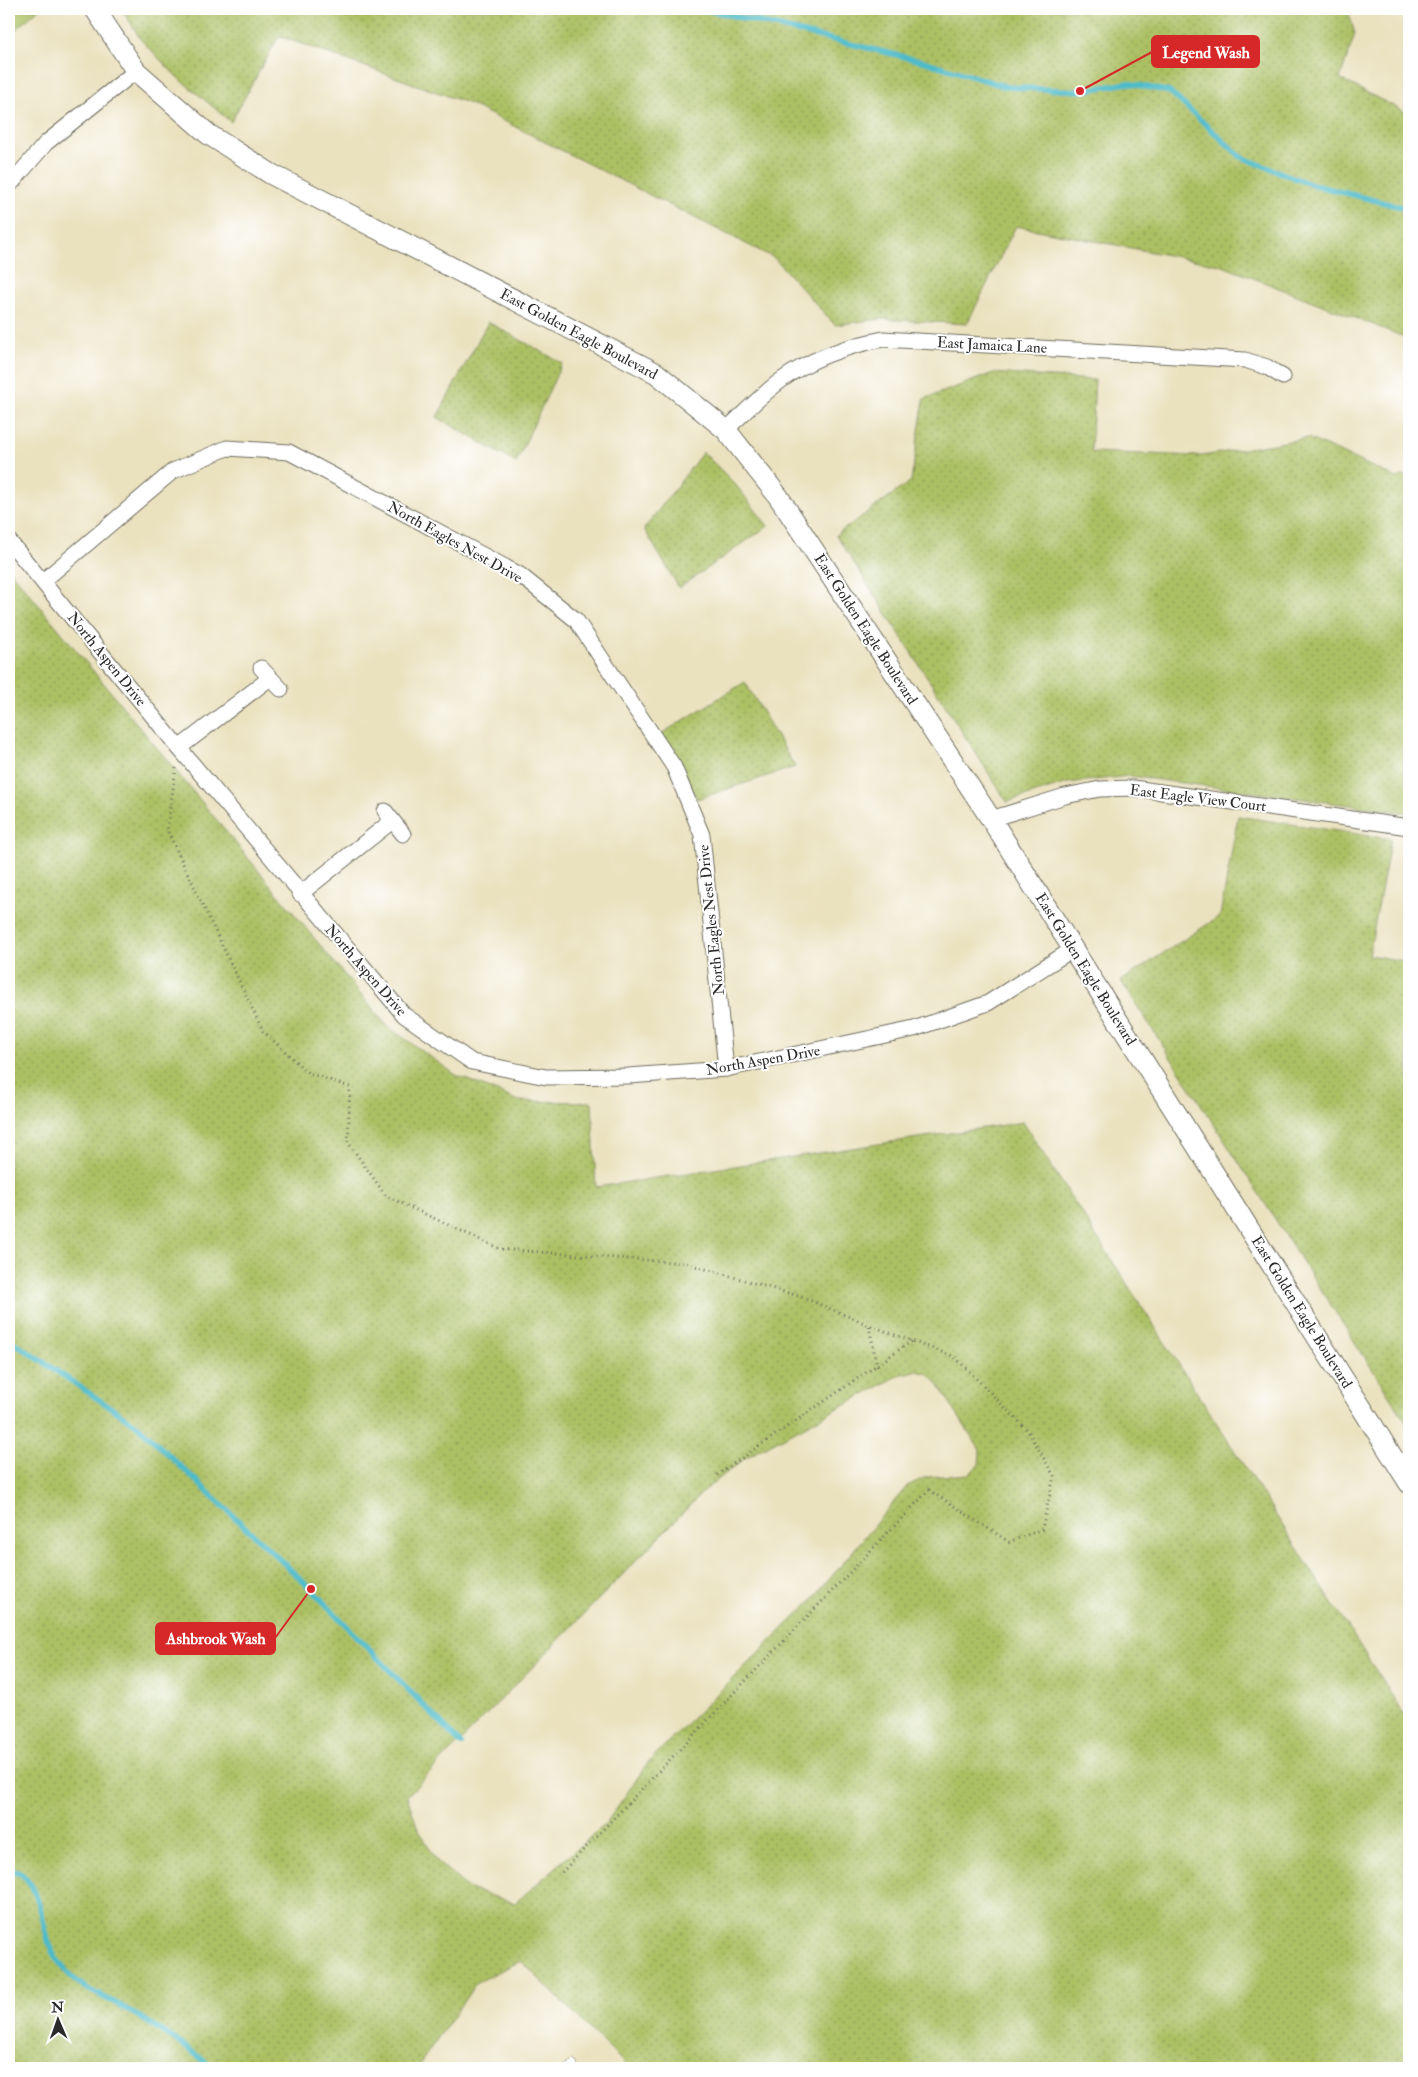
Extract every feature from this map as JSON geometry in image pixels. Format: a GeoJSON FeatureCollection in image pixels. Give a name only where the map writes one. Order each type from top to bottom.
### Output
{"type":"FeatureCollection","features":[{"type":"Feature","properties":{"kind":"street","name":"East Golden Eagle Boulevard"},"geometry":{"type":"LineString","coordinates":[[95,9],[136,71],[208,134],[270,174],[656,373],[726,430],[778,496],[991,819],[1409,1483]]}},
{"type":"Feature","properties":{"kind":"street"},"geometry":{"type":"LineString","coordinates":[[9,186],[46,143],[136,71]]}},
{"type":"Feature","properties":{"kind":"street","name":"East Jamaica Lane"},"geometry":{"type":"LineString","coordinates":[[726,430],[783,379],[810,362],[853,345],[883,339],[1245,360],[1267,368],[1283,377]]}},
{"type":"Feature","properties":{"kind":"street","name":"North Eagles Nest Drive"},"geometry":{"type":"LineString","coordinates":[[44,581],[173,471],[227,448],[289,452],[520,575],[576,620],[674,767],[702,835],[726,1069]]}},
{"type":"Feature","properties":{"kind":"street","name":"North Aspen Drive"},"geometry":{"type":"LineString","coordinates":[[9,540],[300,894],[404,1015],[472,1062],[546,1076],[628,1076],[726,1069],[914,1030],[988,1003],[1073,949]]}},
{"type":"Feature","properties":{"kind":"street"},"geometry":{"type":"LineString","coordinates":[[179,748],[265,673],[280,690]]}},
{"type":"Feature","properties":{"kind":"street","name":"East Eagle View Court"},"geometry":{"type":"LineString","coordinates":[[991,819],[1065,796],[1100,790],[1133,788],[1409,827]]}},
{"type":"Feature","properties":{"kind":"street"},"geometry":{"type":"LineString","coordinates":[[300,894],[388,816],[403,834]]}},
{"type":"Feature","properties":{"kind":"path"},"geometry":{"type":"LineString","coordinates":[[179,748],[167,830],[263,1031],[308,1074],[350,1087],[348,1142],[386,1196],[500,1249],[685,1263],[802,1296],[869,1325],[955,1357],[1028,1431],[1054,1476],[1042,1528],[1009,1542],[929,1490],[561,1873]]}},
{"type":"Feature","properties":{"kind":"path"},"geometry":{"type":"LineString","coordinates":[[869,1325],[877,1366]]}},
{"type":"Feature","properties":{"kind":"path"},"geometry":{"type":"LineString","coordinates":[[717,1475],[913,1341]]}},
{"type":"Feature","properties":{"kind":"green space"},"geometry":{"type":"Polygon","coordinates":[[[9,9],[39,9],[9,36],[9,9]]]}},
{"type":"Feature","properties":{"kind":"green space"},"geometry":{"type":"Polygon","coordinates":[[[122,9],[1328,9],[1349,13],[1355,34],[1340,79],[1409,114],[1409,339],[1220,265],[1016,226],[967,324],[880,319],[835,325],[774,258],[470,104],[279,36],[231,122],[176,76],[141,40],[122,9]]]}},
{"type":"Feature","properties":{"kind":"green space"},"geometry":{"type":"Polygon","coordinates":[[[488,322],[562,363],[516,463],[437,417],[488,322]]]}},
{"type":"Feature","properties":{"kind":"green space"},"geometry":{"type":"Polygon","coordinates":[[[993,373],[1095,380],[1091,452],[1202,456],[1308,438],[1397,478],[1409,474],[1409,813],[1129,776],[1068,783],[1007,802],[836,535],[911,481],[924,399],[993,373]]]}},
{"type":"Feature","properties":{"kind":"green space"},"geometry":{"type":"Polygon","coordinates":[[[703,452],[735,484],[768,526],[679,588],[644,529],[703,452]]]}},
{"type":"Feature","properties":{"kind":"green space"},"geometry":{"type":"Polygon","coordinates":[[[9,569],[387,1026],[456,1075],[519,1101],[592,1102],[596,1187],[1023,1122],[1409,1722],[1409,2068],[629,2068],[521,1961],[477,1982],[417,2068],[16,2068],[9,2059],[9,569]],[[917,1371],[902,1374],[745,1458],[705,1490],[407,1796],[417,1826],[437,1861],[469,1889],[515,1903],[606,1823],[650,1760],[813,1599],[907,1486],[926,1477],[969,1474],[979,1464],[980,1450],[937,1383],[928,1374],[917,1371]]]}},
{"type":"Feature","properties":{"kind":"green space"},"geometry":{"type":"Polygon","coordinates":[[[745,682],[795,767],[697,799],[684,771],[661,734],[745,682]]]}},
{"type":"Feature","properties":{"kind":"green space"},"geometry":{"type":"Polygon","coordinates":[[[1238,816],[1391,839],[1369,955],[1409,962],[1409,1426],[1121,981],[1220,916],[1238,816]]]}},
{"type":"Feature","properties":{"kind":"waterway"},"geometry":{"type":"LineString","coordinates":[[704,9],[926,62],[1007,87],[1080,91],[1128,83],[1170,92],[1241,157],[1310,184],[1409,209]]}},
{"type":"Feature","properties":{"kind":"waterway"},"geometry":{"type":"LineString","coordinates":[[9,1339],[138,1426],[311,1589],[461,1744]]}},
{"type":"Feature","properties":{"kind":"waterway"},"geometry":{"type":"LineString","coordinates":[[9,1869],[20,1873],[28,1880],[34,1890],[51,1949],[66,1971],[78,1983],[156,2027],[213,2068]]}},
{"type":"Feature","properties":{"kind":"place","name":"Legend Wash"},"geometry":{"type":"Point","coordinates":[1080,91]}},
{"type":"Feature","properties":{"kind":"place","name":"Ashbrook Wash"},"geometry":{"type":"Point","coordinates":[311,1589]}}]}
